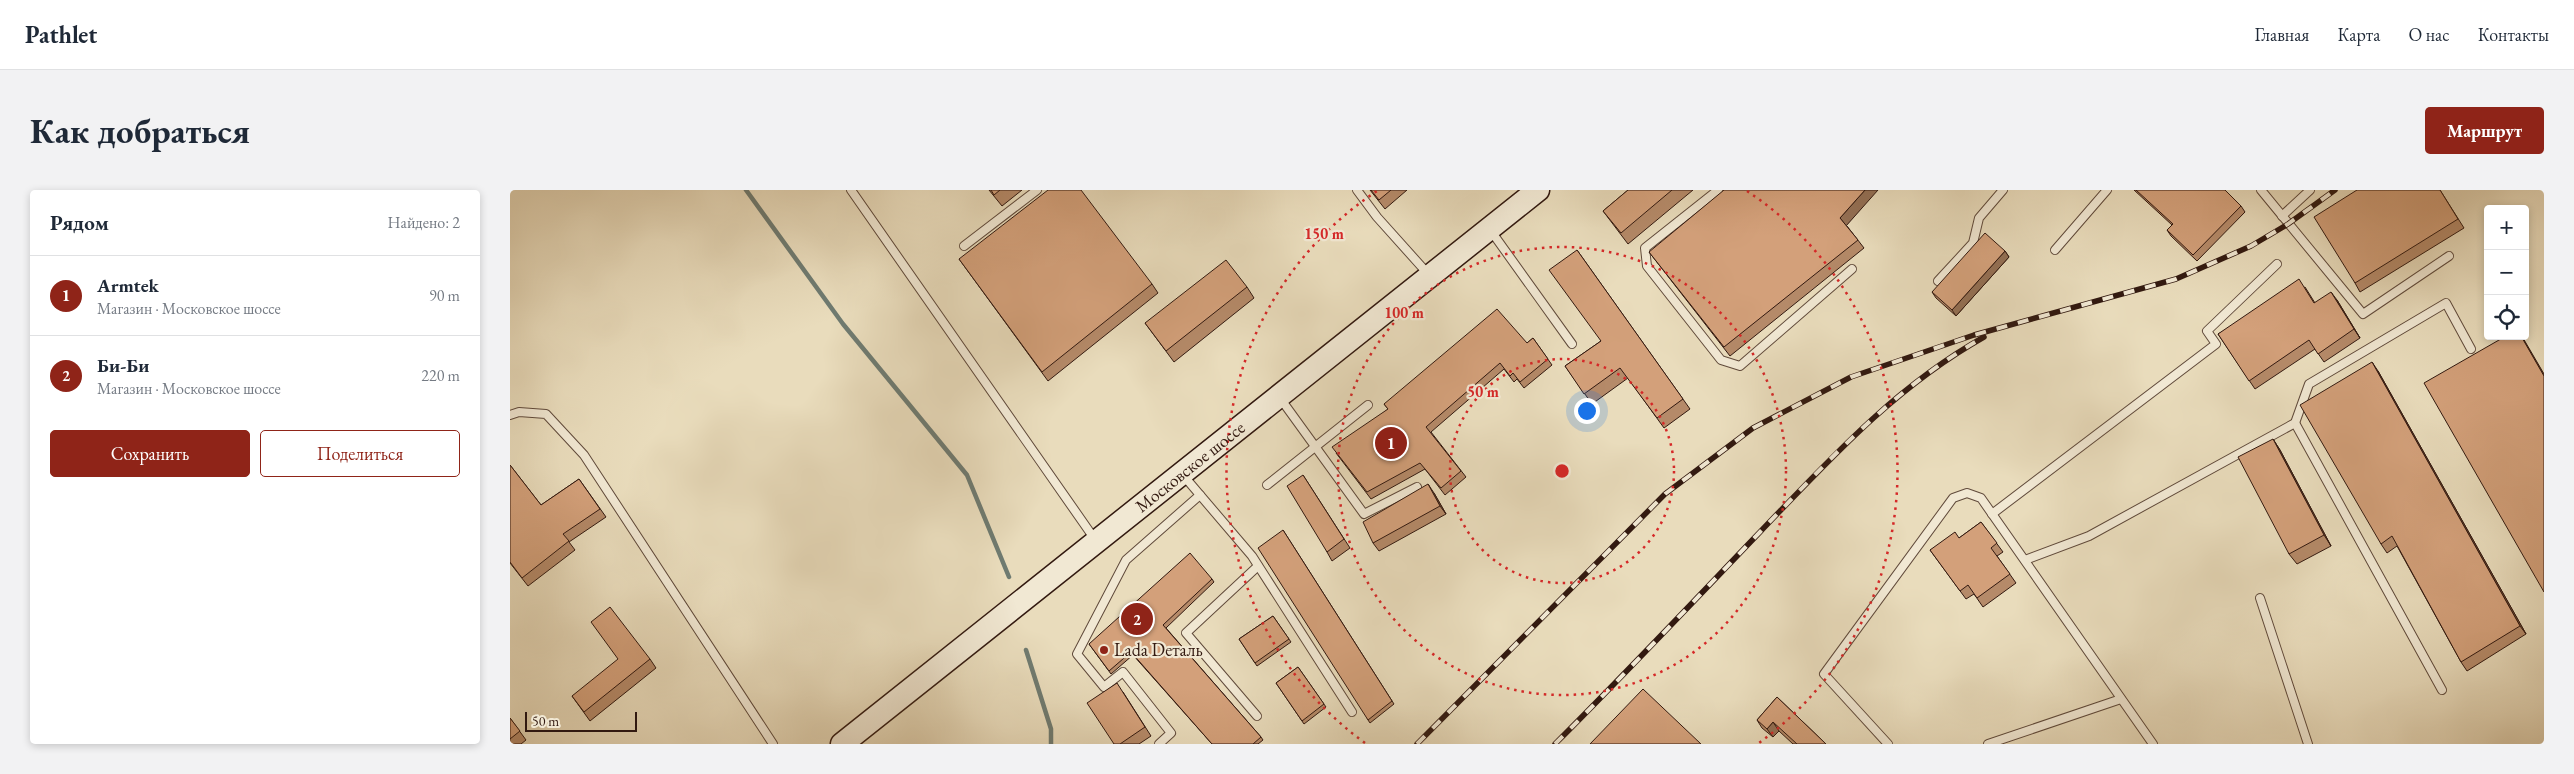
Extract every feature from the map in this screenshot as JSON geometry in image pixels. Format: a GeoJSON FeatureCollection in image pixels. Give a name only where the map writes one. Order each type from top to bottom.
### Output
{"type":"FeatureCollection","features":[{"type":"Feature","properties":{"kind":"main road","name":"Московское шоссе"},"geometry":{"type":"LineString","coordinates":[[842,744],[1489,229],[1534,191]]}},
{"type":"Feature","properties":{"kind":"lane"},"geometry":{"type":"LineString","coordinates":[[851,190],[1096,541]]}},
{"type":"Feature","properties":{"kind":"lane"},"geometry":{"type":"LineString","coordinates":[[964,246],[1036,190]]}},
{"type":"Feature","properties":{"kind":"lane"},"geometry":{"type":"LineString","coordinates":[[1357,190],[1377,217],[1430,276]]}},
{"type":"Feature","properties":{"kind":"lane"},"geometry":{"type":"LineString","coordinates":[[1718,190],[1645,248],[1647,266],[1721,360],[1740,366],[1852,270]]}},
{"type":"Feature","properties":{"kind":"lane"},"geometry":{"type":"LineString","coordinates":[[1938,281],[1973,243],[1978,218],[2003,190]]}},
{"type":"Feature","properties":{"kind":"lane"},"geometry":{"type":"LineString","coordinates":[[2054,250],[2107,190]]}},
{"type":"Feature","properties":{"kind":"lane"},"geometry":{"type":"LineString","coordinates":[[2261,190],[2363,314],[2449,256]]}},
{"type":"Feature","properties":{"kind":"lane"},"geometry":{"type":"LineString","coordinates":[[2282,216],[2310,190]]}},
{"type":"Feature","properties":{"kind":"lane"},"geometry":{"type":"LineString","coordinates":[[1489,229],[1572,344]]}},
{"type":"Feature","properties":{"kind":"lane"},"geometry":{"type":"LineString","coordinates":[[1992,514],[2216,344],[2207,331],[2277,264]]}},
{"type":"Feature","properties":{"kind":"lane"},"geometry":{"type":"LineString","coordinates":[[2025,560],[2090,536],[2295,423],[2309,384],[2446,303],[2471,349]]}},
{"type":"Feature","properties":{"kind":"lane"},"geometry":{"type":"LineString","coordinates":[[1279,396],[1364,514],[1417,487]]}},
{"type":"Feature","properties":{"kind":"lane"},"geometry":{"type":"LineString","coordinates":[[1267,485],[1368,406]]}},
{"type":"Feature","properties":{"kind":"lane"},"geometry":{"type":"LineString","coordinates":[[510,415],[519,412],[546,414],[584,455],[773,744]]}},
{"type":"Feature","properties":{"kind":"lane"},"geometry":{"type":"LineString","coordinates":[[2295,423],[2442,690]]}},
{"type":"Feature","properties":{"kind":"lane"},"geometry":{"type":"LineString","coordinates":[[1182,473],[1258,566],[1352,712]]}},
{"type":"Feature","properties":{"kind":"lane"},"geometry":{"type":"LineString","coordinates":[[1888,744],[1824,674],[1953,498],[1967,493],[1981,498],[2153,744]]}},
{"type":"Feature","properties":{"kind":"lane"},"geometry":{"type":"LineString","coordinates":[[1159,744],[1171,733],[1123,672],[1104,688],[1077,654],[1126,560],[1200,495]]}},
{"type":"Feature","properties":{"kind":"lane"},"geometry":{"type":"LineString","coordinates":[[1257,716],[1186,633],[1258,566]]}},
{"type":"Feature","properties":{"kind":"lane"},"geometry":{"type":"LineString","coordinates":[[2260,598],[2308,744]]}},
{"type":"Feature","properties":{"kind":"lane"},"geometry":{"type":"LineString","coordinates":[[1988,744],[2121,699]]}},
{"type":"Feature","properties":{"kind":"building"},"geometry":{"type":"Polygon","coordinates":[[[991,190],[1000,190],[994,195],[991,190]]]}},
{"type":"Feature","properties":{"kind":"building"},"geometry":{"type":"Polygon","coordinates":[[[1048,190],[1081,190],[1152,284],[1042,372],[959,259],[1048,190]]]}},
{"type":"Feature","properties":{"kind":"building"},"geometry":{"type":"Polygon","coordinates":[[[1371,190],[1391,190],[1379,200],[1371,190]]]}},
{"type":"Feature","properties":{"kind":"building"},"geometry":{"type":"Polygon","coordinates":[[[1628,190],[1672,190],[1621,233],[1603,211],[1628,190]]]}},
{"type":"Feature","properties":{"kind":"building"},"geometry":{"type":"Polygon","coordinates":[[[1724,190],[1865,190],[1840,218],[1858,240],[1724,347],[1649,252],[1724,190]]]}},
{"type":"Feature","properties":{"kind":"building"},"geometry":{"type":"Polygon","coordinates":[[[2136,190],[2225,190],[2241,206],[2193,255],[2167,230],[2173,224],[2136,190]]]}},
{"type":"Feature","properties":{"kind":"building"},"geometry":{"type":"Polygon","coordinates":[[[2357,190],[2440,190],[2458,219],[2355,283],[2314,217],[2357,190]]]}},
{"type":"Feature","properties":{"kind":"building"},"geometry":{"type":"Polygon","coordinates":[[[1985,233],[2005,251],[1952,310],[1932,292],[1985,233]]]}},
{"type":"Feature","properties":{"kind":"building"},"geometry":{"type":"Polygon","coordinates":[[[1577,250],[1683,399],[1657,418],[1620,368],[1584,394],[1565,366],[1601,341],[1549,270],[1577,250]]]}},
{"type":"Feature","properties":{"kind":"building"},"geometry":{"type":"Polygon","coordinates":[[[1226,260],[1247,287],[1166,351],[1145,323],[1226,260]]]}},
{"type":"Feature","properties":{"kind":"building"},"geometry":{"type":"Polygon","coordinates":[[[2299,279],[2314,303],[2331,292],[2354,329],[2318,354],[2309,340],[2249,381],[2218,334],[2299,279]]]}},
{"type":"Feature","properties":{"kind":"building"},"geometry":{"type":"Polygon","coordinates":[[[1497,309],[1527,343],[1533,338],[1548,359],[1520,382],[1513,373],[1510,376],[1500,363],[1426,427],[1461,471],[1441,488],[1420,463],[1367,492],[1332,447],[1388,409],[1384,404],[1497,309]]]}},
{"type":"Feature","properties":{"kind":"building"},"geometry":{"type":"Polygon","coordinates":[[[2499,340],[2523,340],[2544,376],[2544,592],[2424,383],[2499,340]]]}},
{"type":"Feature","properties":{"kind":"building"},"geometry":{"type":"Polygon","coordinates":[[[2372,362],[2520,626],[2461,662],[2392,536],[2381,544],[2300,405],[2372,362]]]}},
{"type":"Feature","properties":{"kind":"building"},"geometry":{"type":"Polygon","coordinates":[[[2273,439],[2324,535],[2289,554],[2238,457],[2273,439]]]}},
{"type":"Feature","properties":{"kind":"building"},"geometry":{"type":"Polygon","coordinates":[[[510,465],[541,505],[579,479],[600,509],[563,534],[569,541],[522,578],[510,562],[510,465]]]}},
{"type":"Feature","properties":{"kind":"building"},"geometry":{"type":"Polygon","coordinates":[[[1303,475],[1344,539],[1327,552],[1287,486],[1303,475]]]}},
{"type":"Feature","properties":{"kind":"building"},"geometry":{"type":"Polygon","coordinates":[[[1428,484],[1440,506],[1373,543],[1363,522],[1428,484]]]}},
{"type":"Feature","properties":{"kind":"building"},"geometry":{"type":"Polygon","coordinates":[[[1981,522],[1997,543],[1991,548],[2010,574],[1977,598],[1968,585],[1960,591],[1930,550],[1955,532],[1959,538],[1981,522]]]}},
{"type":"Feature","properties":{"kind":"building"},"geometry":{"type":"Polygon","coordinates":[[[1283,530],[1392,701],[1368,720],[1258,548],[1283,530]]]}},
{"type":"Feature","properties":{"kind":"building"},"geometry":{"type":"Polygon","coordinates":[[[1190,553],[1212,579],[1163,625],[1261,737],[1253,744],[1212,744],[1131,652],[1109,671],[1089,644],[1190,553]]]}},
{"type":"Feature","properties":{"kind":"building"},"geometry":{"type":"Polygon","coordinates":[[[610,607],[650,659],[584,712],[572,696],[618,659],[591,622],[610,607]]]}},
{"type":"Feature","properties":{"kind":"building"},"geometry":{"type":"Polygon","coordinates":[[[1273,616],[1289,639],[1255,663],[1239,639],[1273,616]]]}},
{"type":"Feature","properties":{"kind":"building"},"geometry":{"type":"Polygon","coordinates":[[[1298,667],[1324,704],[1302,721],[1276,683],[1298,667]]]}},
{"type":"Feature","properties":{"kind":"building"},"geometry":{"type":"Polygon","coordinates":[[[1117,683],[1145,727],[1120,744],[1114,744],[1087,703],[1117,683]]]}},
{"type":"Feature","properties":{"kind":"building"},"geometry":{"type":"Polygon","coordinates":[[[1643,689],[1701,744],[1590,744],[1643,689]]]}},
{"type":"Feature","properties":{"kind":"building"},"geometry":{"type":"Polygon","coordinates":[[[1777,697],[1826,744],[1797,744],[1773,722],[1767,729],[1757,720],[1777,697]]]}},
{"type":"Feature","properties":{"kind":"building"},"geometry":{"type":"Polygon","coordinates":[[[510,718],[520,731],[510,739],[510,718]]]}},
{"type":"Feature","properties":{"kind":"waterway"},"geometry":{"type":"LineString","coordinates":[[746,190],[843,324],[967,475],[1009,577]]}},
{"type":"Feature","properties":{"kind":"waterway"},"geometry":{"type":"LineString","coordinates":[[1026,650],[1051,729],[1051,744]]}},
{"type":"Feature","properties":{"kind":"railway"},"geometry":{"type":"LineString","coordinates":[[1417,744],[1665,494],[1753,428],[1851,377],[1974,335],[2176,279],[2251,246],[2288,224],[2335,190]]}},
{"type":"Feature","properties":{"kind":"railway"},"geometry":{"type":"LineString","coordinates":[[1555,744],[1838,451],[1892,401],[1921,378],[1984,337]]}},
{"type":"Feature","properties":{"kind":"place","name":"Armtek"},"geometry":{"type":"Point","coordinates":[1391,443]}},
{"type":"Feature","properties":{"kind":"place","name":"Би-Би"},"geometry":{"type":"Point","coordinates":[1137,619]}},
{"type":"Feature","properties":{"kind":"place","name":"Lada Dеталь"},"geometry":{"type":"Point","coordinates":[1104,650]}}]}
